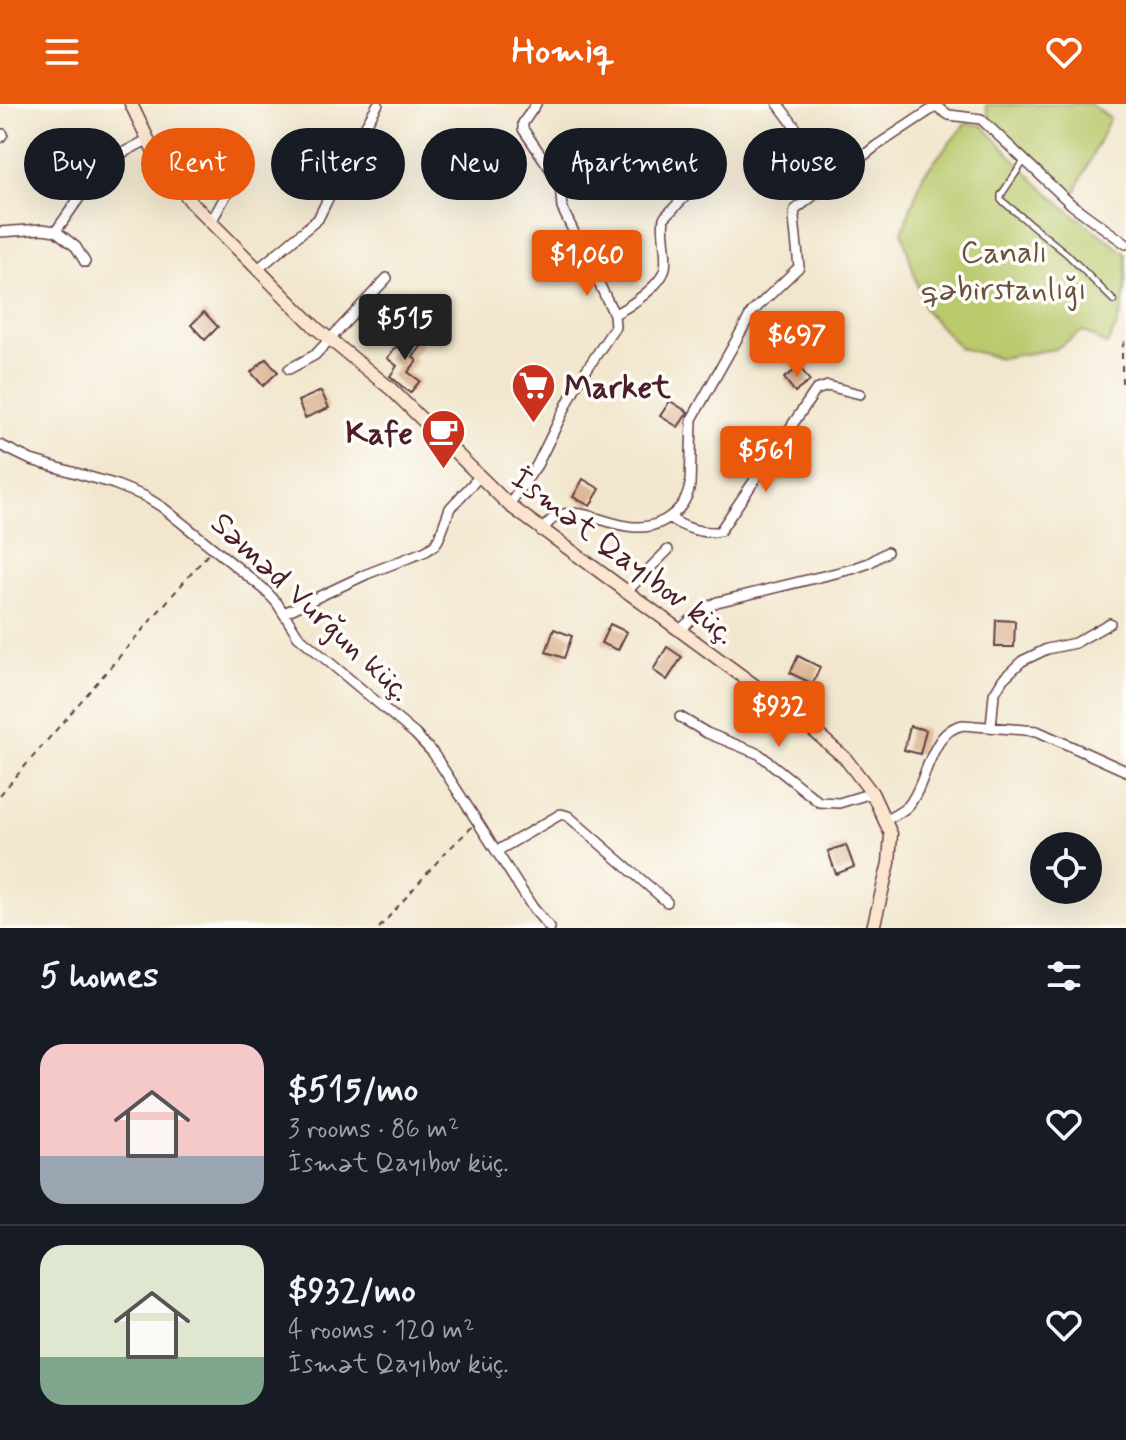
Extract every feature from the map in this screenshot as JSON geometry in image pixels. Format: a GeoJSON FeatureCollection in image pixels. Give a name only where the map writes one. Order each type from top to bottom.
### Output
{"type":"FeatureCollection","features":[{"type":"Feature","properties":{"kind":"street","name":"İsmət Qayıbov küç."},"geometry":{"type":"LineString","coordinates":[[131,104],[142,128]]}},
{"type":"Feature","properties":{"kind":"street"},"geometry":{"type":"LineString","coordinates":[[258,269],[318,219],[378,104]]}},
{"type":"Feature","properties":{"kind":"street"},"geometry":{"type":"LineString","coordinates":[[509,505],[537,465],[577,384],[612,336],[615,327],[614,314],[562,208],[560,183],[523,129],[523,123],[536,104]]}},
{"type":"Feature","properties":{"kind":"street"},"geometry":{"type":"LineString","coordinates":[[778,104],[796,128]]}},
{"type":"Feature","properties":{"kind":"street"},"geometry":{"type":"LineString","coordinates":[[865,155],[934,105],[949,115],[981,119],[1072,205],[1126,244]]}},
{"type":"Feature","properties":{"kind":"street"},"geometry":{"type":"LineString","coordinates":[[56,231],[98,171],[113,158],[141,143]]}},
{"type":"Feature","properties":{"kind":"street","name":"İsmət Qayıbov küç."},"geometry":{"type":"LineString","coordinates":[[191,200],[330,340],[391,389],[509,505],[816,731],[845,758],[872,793],[886,820],[892,846],[873,928]]}},
{"type":"Feature","properties":{"kind":"street"},"geometry":{"type":"LineString","coordinates":[[211,222],[223,200]]}},
{"type":"Feature","properties":{"kind":"street"},"geometry":{"type":"LineString","coordinates":[[614,314],[636,302],[662,276],[664,218],[682,200]]}},
{"type":"Feature","properties":{"kind":"street"},"geometry":{"type":"LineString","coordinates":[[541,531],[551,519],[569,513],[634,527],[658,524],[682,506],[688,495],[692,419],[752,312],[799,267],[794,218],[795,210],[807,200]]}},
{"type":"Feature","properties":{"kind":"street"},"geometry":{"type":"LineString","coordinates":[[0,232],[56,231],[76,247],[85,262]]}},
{"type":"Feature","properties":{"kind":"street"},"geometry":{"type":"LineString","coordinates":[[289,369],[315,355],[387,278]]}},
{"type":"Feature","properties":{"kind":"street"},"geometry":{"type":"LineString","coordinates":[[669,517],[681,525],[713,533],[720,531],[816,390],[828,386],[860,394]]}},
{"type":"Feature","properties":{"kind":"street","name":"Səməd Vurğun küç."},"geometry":{"type":"LineString","coordinates":[[0,445],[31,460],[144,496],[214,547],[264,589],[298,636],[415,734],[433,753],[533,908],[550,928]]}},
{"type":"Feature","properties":{"kind":"street"},"geometry":{"type":"LineString","coordinates":[[284,613],[435,545],[450,508],[480,476]]}},
{"type":"Feature","properties":{"kind":"street"},"geometry":{"type":"LineString","coordinates":[[625,593],[668,550]]}},
{"type":"Feature","properties":{"kind":"street"},"geometry":{"type":"LineString","coordinates":[[679,631],[700,611],[717,602],[852,569],[887,552]]}},
{"type":"Feature","properties":{"kind":"street"},"geometry":{"type":"LineString","coordinates":[[991,727],[994,694],[1003,679],[1022,661],[1047,649],[1075,643],[1110,623]]}},
{"type":"Feature","properties":{"kind":"street"},"geometry":{"type":"LineString","coordinates":[[680,717],[707,733],[759,754],[819,802],[839,803],[872,793]]}},
{"type":"Feature","properties":{"kind":"street"},"geometry":{"type":"LineString","coordinates":[[886,820],[910,804],[948,730],[963,725],[1046,734],[1126,771]]}},
{"type":"Feature","properties":{"kind":"street"},"geometry":{"type":"LineString","coordinates":[[497,851],[561,814],[568,816],[667,902]]}},
{"type":"Feature","properties":{"kind":"lane"},"geometry":{"type":"LineString","coordinates":[[1024,161],[1001,195],[1004,205],[1067,254],[1114,301]]}},
{"type":"Feature","properties":{"kind":"path"},"geometry":{"type":"LineString","coordinates":[[1122,383],[1122,348],[1126,338]]}},
{"type":"Feature","properties":{"kind":"path"},"geometry":{"type":"LineString","coordinates":[[0,795],[214,547]]}},
{"type":"Feature","properties":{"kind":"path"},"geometry":{"type":"LineString","coordinates":[[379,928],[445,853],[478,821]]}},
{"type":"Feature","properties":{"kind":"green space"},"geometry":{"type":"Polygon","coordinates":[[[1090,104],[1110,118],[1073,197],[1045,175],[989,120],[986,105],[1090,104]]]}},
{"type":"Feature","properties":{"kind":"green space","name":"Canalı qəbirstanlığı"},"geometry":{"type":"Polygon","coordinates":[[[965,124],[982,125],[1037,183],[1126,254],[1124,302],[1107,345],[1083,331],[1055,349],[1000,358],[960,348],[924,309],[902,232],[923,175],[965,124]]]}},
{"type":"Feature","properties":{"kind":"building"},"geometry":{"type":"Polygon","coordinates":[[[204,312],[218,327],[205,340],[191,325],[204,312]]]}},
{"type":"Feature","properties":{"kind":"building"},"geometry":{"type":"Polygon","coordinates":[[[408,332],[423,344],[413,357],[417,361],[408,372],[420,381],[410,393],[390,376],[397,366],[387,358],[408,332]]]}},
{"type":"Feature","properties":{"kind":"building"},"geometry":{"type":"Polygon","coordinates":[[[266,359],[278,372],[263,386],[251,372],[266,359]]]}},
{"type":"Feature","properties":{"kind":"building"},"geometry":{"type":"Polygon","coordinates":[[[800,367],[810,381],[795,392],[784,378],[800,367]]]}},
{"type":"Feature","properties":{"kind":"building"},"geometry":{"type":"Polygon","coordinates":[[[321,391],[329,408],[305,418],[298,401],[321,391]]]}},
{"type":"Feature","properties":{"kind":"building"},"geometry":{"type":"Polygon","coordinates":[[[670,401],[688,412],[678,427],[660,416],[670,401]]]}},
{"type":"Feature","properties":{"kind":"building"},"geometry":{"type":"Polygon","coordinates":[[[583,479],[600,489],[590,506],[573,497],[583,479]]]}},
{"type":"Feature","properties":{"kind":"building"},"geometry":{"type":"Polygon","coordinates":[[[996,620],[1015,621],[1014,647],[995,647],[996,620]]]}},
{"type":"Feature","properties":{"kind":"building"},"geometry":{"type":"Polygon","coordinates":[[[610,624],[627,632],[618,650],[601,643],[610,624]]]}},
{"type":"Feature","properties":{"kind":"building"},"geometry":{"type":"Polygon","coordinates":[[[554,629],[572,636],[564,658],[546,652],[554,629]]]}},
{"type":"Feature","properties":{"kind":"building"},"geometry":{"type":"Polygon","coordinates":[[[667,647],[682,657],[667,680],[653,670],[667,647]]]}},
{"type":"Feature","properties":{"kind":"building"},"geometry":{"type":"Polygon","coordinates":[[[798,656],[820,667],[813,684],[790,673],[798,656]]]}},
{"type":"Feature","properties":{"kind":"building"},"geometry":{"type":"Polygon","coordinates":[[[910,726],[926,730],[920,754],[904,750],[910,726]]]}},
{"type":"Feature","properties":{"kind":"building"},"geometry":{"type":"Polygon","coordinates":[[[846,845],[854,867],[836,874],[828,851],[846,845]]]}},
{"type":"Feature","properties":{"kind":"place","name":"Market"},"geometry":{"type":"Point","coordinates":[533,425]}},
{"type":"Feature","properties":{"kind":"place","name":"Kafe"},"geometry":{"type":"Point","coordinates":[444,471]}}]}
